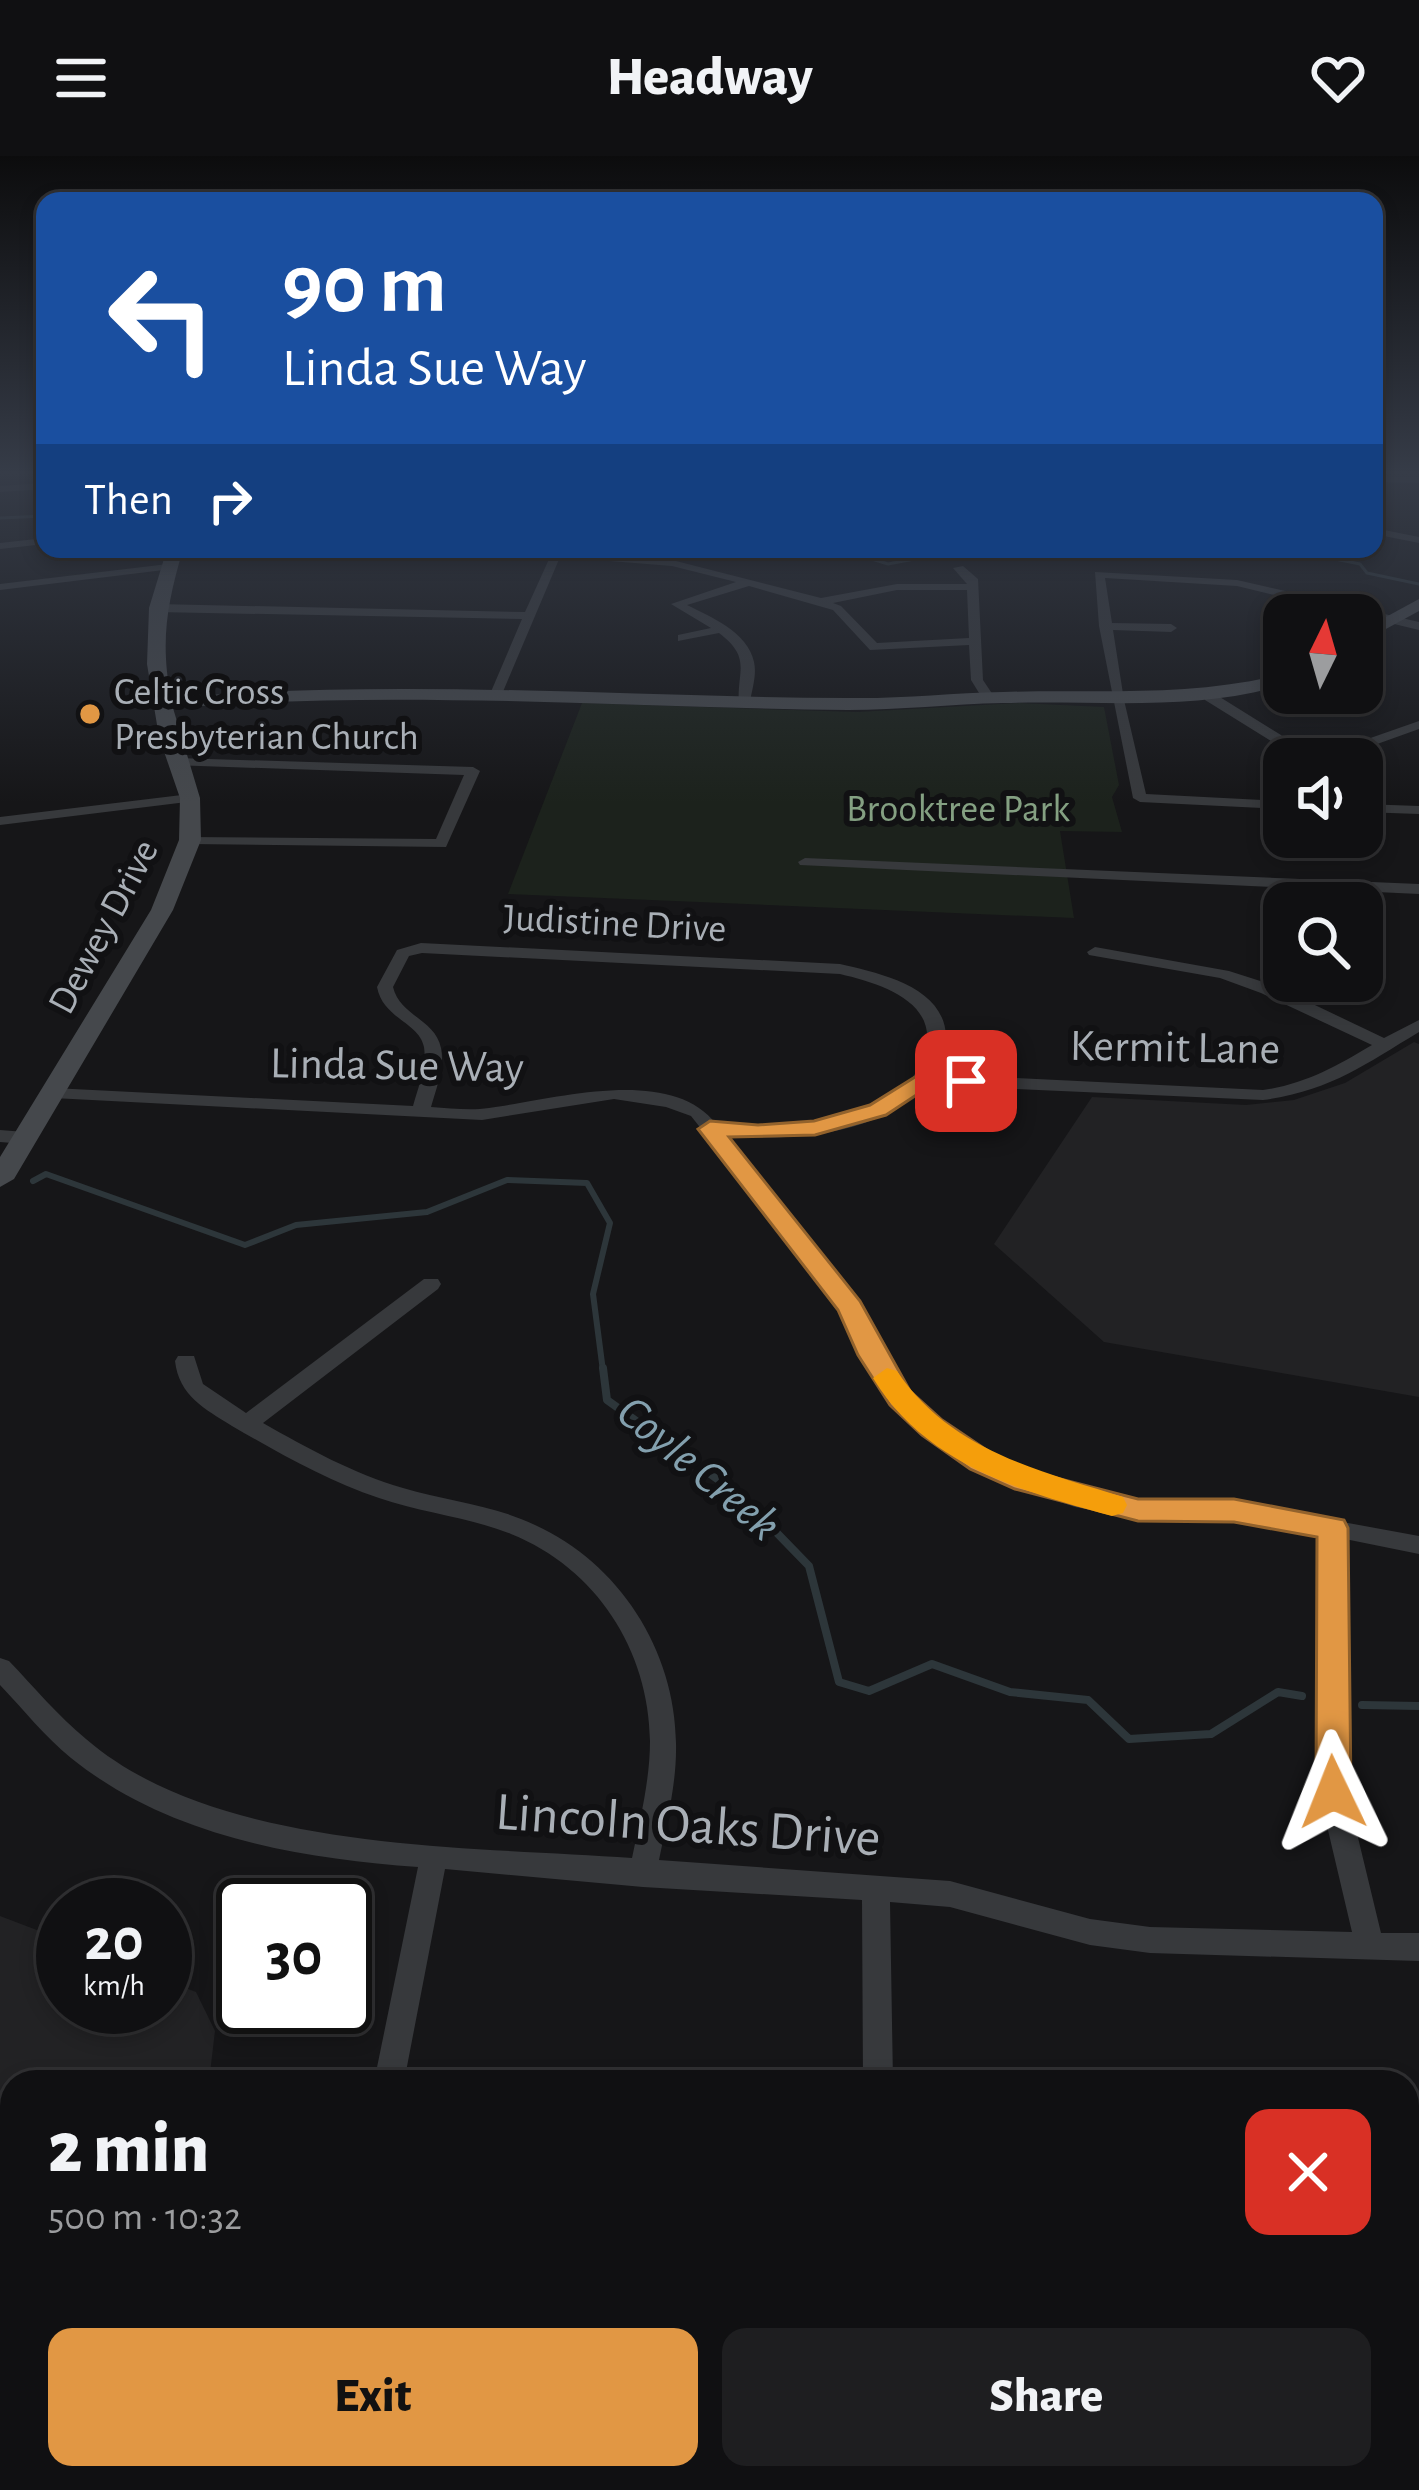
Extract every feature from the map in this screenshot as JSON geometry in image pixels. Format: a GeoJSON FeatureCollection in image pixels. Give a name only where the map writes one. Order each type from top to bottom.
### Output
{"type":"FeatureCollection","features":[{"type":"Feature","properties":{"kind":"street","name":"Dewey Drive"},"geometry":{"type":"LineString","coordinates":[[0,1179],[162,910],[190,840],[190,798],[161,704],[157,608],[164,585]]}},
{"type":"Feature","properties":{"kind":"street"},"geometry":{"type":"LineString","coordinates":[[496,694],[543,585]]}},
{"type":"Feature","properties":{"kind":"street"},"geometry":{"type":"LineString","coordinates":[[739,585],[677,604],[734,640],[748,661],[744,702]]}},
{"type":"Feature","properties":{"kind":"street"},"geometry":{"type":"LineString","coordinates":[[760,585],[824,601],[874,647],[975,640]]}},
{"type":"Feature","properties":{"kind":"street"},"geometry":{"type":"LineString","coordinates":[[1100,585],[1118,700],[1140,798],[1263,804]]}},
{"type":"Feature","properties":{"kind":"street"},"geometry":{"type":"LineString","coordinates":[[1241,585],[1419,626]]}},
{"type":"Feature","properties":{"kind":"street"},"geometry":{"type":"LineString","coordinates":[[824,601],[896,587],[973,587],[977,680],[989,698]]}},
{"type":"Feature","properties":{"kind":"street"},"geometry":{"type":"LineString","coordinates":[[1383,625],[1419,604]]}},
{"type":"Feature","properties":{"kind":"street"},"geometry":{"type":"LineString","coordinates":[[157,608],[529,616]]}},
{"type":"Feature","properties":{"kind":"street"},"geometry":{"type":"LineString","coordinates":[[1106,626],[1171,628]]}},
{"type":"Feature","properties":{"kind":"street"},"geometry":{"type":"LineString","coordinates":[[682,638],[720,629]]}},
{"type":"Feature","properties":{"kind":"street"},"geometry":{"type":"LineString","coordinates":[[161,704],[345,690],[857,704],[989,698],[1118,700],[1210,697],[1263,684]]}},
{"type":"Feature","properties":{"kind":"street"},"geometry":{"type":"LineString","coordinates":[[1210,697],[1276,738]]}},
{"type":"Feature","properties":{"kind":"street"},"geometry":{"type":"LineString","coordinates":[[1383,740],[1419,725]]}},
{"type":"Feature","properties":{"kind":"street"},"geometry":{"type":"LineString","coordinates":[[1401,734],[1419,742]]}},
{"type":"Feature","properties":{"kind":"street"},"geometry":{"type":"LineString","coordinates":[[177,762],[473,771],[441,844],[190,840]]}},
{"type":"Feature","properties":{"kind":"street"},"geometry":{"type":"LineString","coordinates":[[0,821],[190,798]]}},
{"type":"Feature","properties":{"kind":"street"},"geometry":{"type":"LineString","coordinates":[[1383,809],[1419,810]]}},
{"type":"Feature","properties":{"kind":"street"},"geometry":{"type":"LineString","coordinates":[[805,862],[1419,889]]}},
{"type":"Feature","properties":{"kind":"street","name":"Judistine Drive"},"geometry":{"type":"LineString","coordinates":[[421,1112],[434,1050],[428,1035],[394,1012],[385,988],[403,953],[421,948],[840,969],[885,980],[920,1002],[934,1019],[938,1038],[923,1079]]}},
{"type":"Feature","properties":{"kind":"street"},"geometry":{"type":"LineString","coordinates":[[1095,952],[1223,974],[1267,988],[1387,1046]]}},
{"type":"Feature","properties":{"kind":"street","name":"Kermit Lane"},"geometry":{"type":"LineString","coordinates":[[923,1079],[1263,1095],[1325,1080],[1419,1024]]}},
{"type":"Feature","properties":{"kind":"street"},"geometry":{"type":"LineString","coordinates":[[710,1129],[787,1131],[842,1122],[899,1100],[923,1079]]}},
{"type":"Feature","properties":{"kind":"street","name":"Linda Sue Way"},"geometry":{"type":"LineString","coordinates":[[53,1093],[421,1112],[515,1112],[614,1094],[669,1102],[697,1112],[850,1307],[872,1355],[900,1398],[932,1428],[981,1461],[1025,1481],[1138,1510],[1234,1511],[1419,1545]]}},
{"type":"Feature","properties":{"kind":"street"},"geometry":{"type":"LineString","coordinates":[[0,1136],[25,1138]]}},
{"type":"Feature","properties":{"kind":"street"},"geometry":{"type":"LineString","coordinates":[[246,1424],[431,1284]]}},
{"type":"Feature","properties":{"kind":"street"},"geometry":{"type":"LineString","coordinates":[[186,1361],[188,1379],[200,1395],[278,1444],[384,1491],[527,1531],[587,1568],[624,1610],[652,1659],[663,1740],[643,1874]]}},
{"type":"Feature","properties":{"kind":"street"},"geometry":{"type":"LineString","coordinates":[[1333,1528],[1333,1792],[1370,1946]]}},
{"type":"Feature","properties":{"kind":"street","name":"Lincoln Oaks Drive"},"geometry":{"type":"LineString","coordinates":[[0,1668],[77,1748],[168,1802],[259,1834],[434,1856],[971,1898],[1090,1932],[1150,1940],[1419,1947]]}},
{"type":"Feature","properties":{"kind":"street"},"geometry":{"type":"LineString","coordinates":[[391,2070],[434,1856]]}},
{"type":"Feature","properties":{"kind":"street"},"geometry":{"type":"LineString","coordinates":[[876,1888],[878,2070]]}},
{"type":"Feature","properties":{"kind":"shaded area"},"geometry":{"type":"Polygon","coordinates":[[[1414,1042],[1419,1044],[1419,1397],[1104,1342],[994,1244],[1092,1097],[1246,1105],[1294,1100],[1345,1083],[1414,1042]]]}},
{"type":"Feature","properties":{"kind":"shaded area"},"geometry":{"type":"Polygon","coordinates":[[[0,1916],[36,1930],[36,2034],[192,2034],[192,1990],[215,2031],[210,2070],[0,2070],[0,1916]]]}},
{"type":"Feature","properties":{"kind":"green space","name":"Brooktree Park"},"geometry":{"type":"Polygon","coordinates":[[[582,703],[857,712],[1019,703],[1104,707],[1119,785],[1112,797],[1122,832],[1060,831],[1074,918],[508,894],[582,703]]]}},
{"type":"Feature","properties":{"kind":"waterway","name":"Coyle Creek"},"geometry":{"type":"LineString","coordinates":[[33,1181],[46,1174],[245,1245],[296,1225],[427,1212],[507,1180],[587,1183],[610,1223],[593,1294],[603,1371]]}},
{"type":"Feature","properties":{"kind":"waterway","name":"Coyle Creek"},"geometry":{"type":"LineString","coordinates":[[603,1368],[607,1400],[741,1496],[809,1566],[839,1682],[869,1691],[932,1664],[1010,1692],[1088,1700],[1129,1739],[1211,1734],[1278,1692],[1302,1696]]}},
{"type":"Feature","properties":{"kind":"waterway","name":"Coyle Creek"},"geometry":{"type":"LineString","coordinates":[[1362,1705],[1419,1706]]}},
{"type":"Feature","properties":{"kind":"slow traffic"},"geometry":{"type":"LineString","coordinates":[[887,1378],[900,1398],[932,1428],[981,1461],[1025,1481],[1112,1505]]}},
{"type":"Feature","properties":{"kind":"place","name":"Celtic Cross Presbyterian Church"},"geometry":{"type":"Point","coordinates":[90,714]}},
{"type":"Feature","properties":{"kind":"route"},"geometry":{"type":"LineString","coordinates":[[966,1081],[923,1079],[917,1088],[878,1110],[815,1128],[710,1129],[850,1307],[872,1355],[900,1398],[932,1428],[981,1461],[1025,1481],[1138,1510],[1234,1511],[1333,1528],[1333,1792]]}}]}
